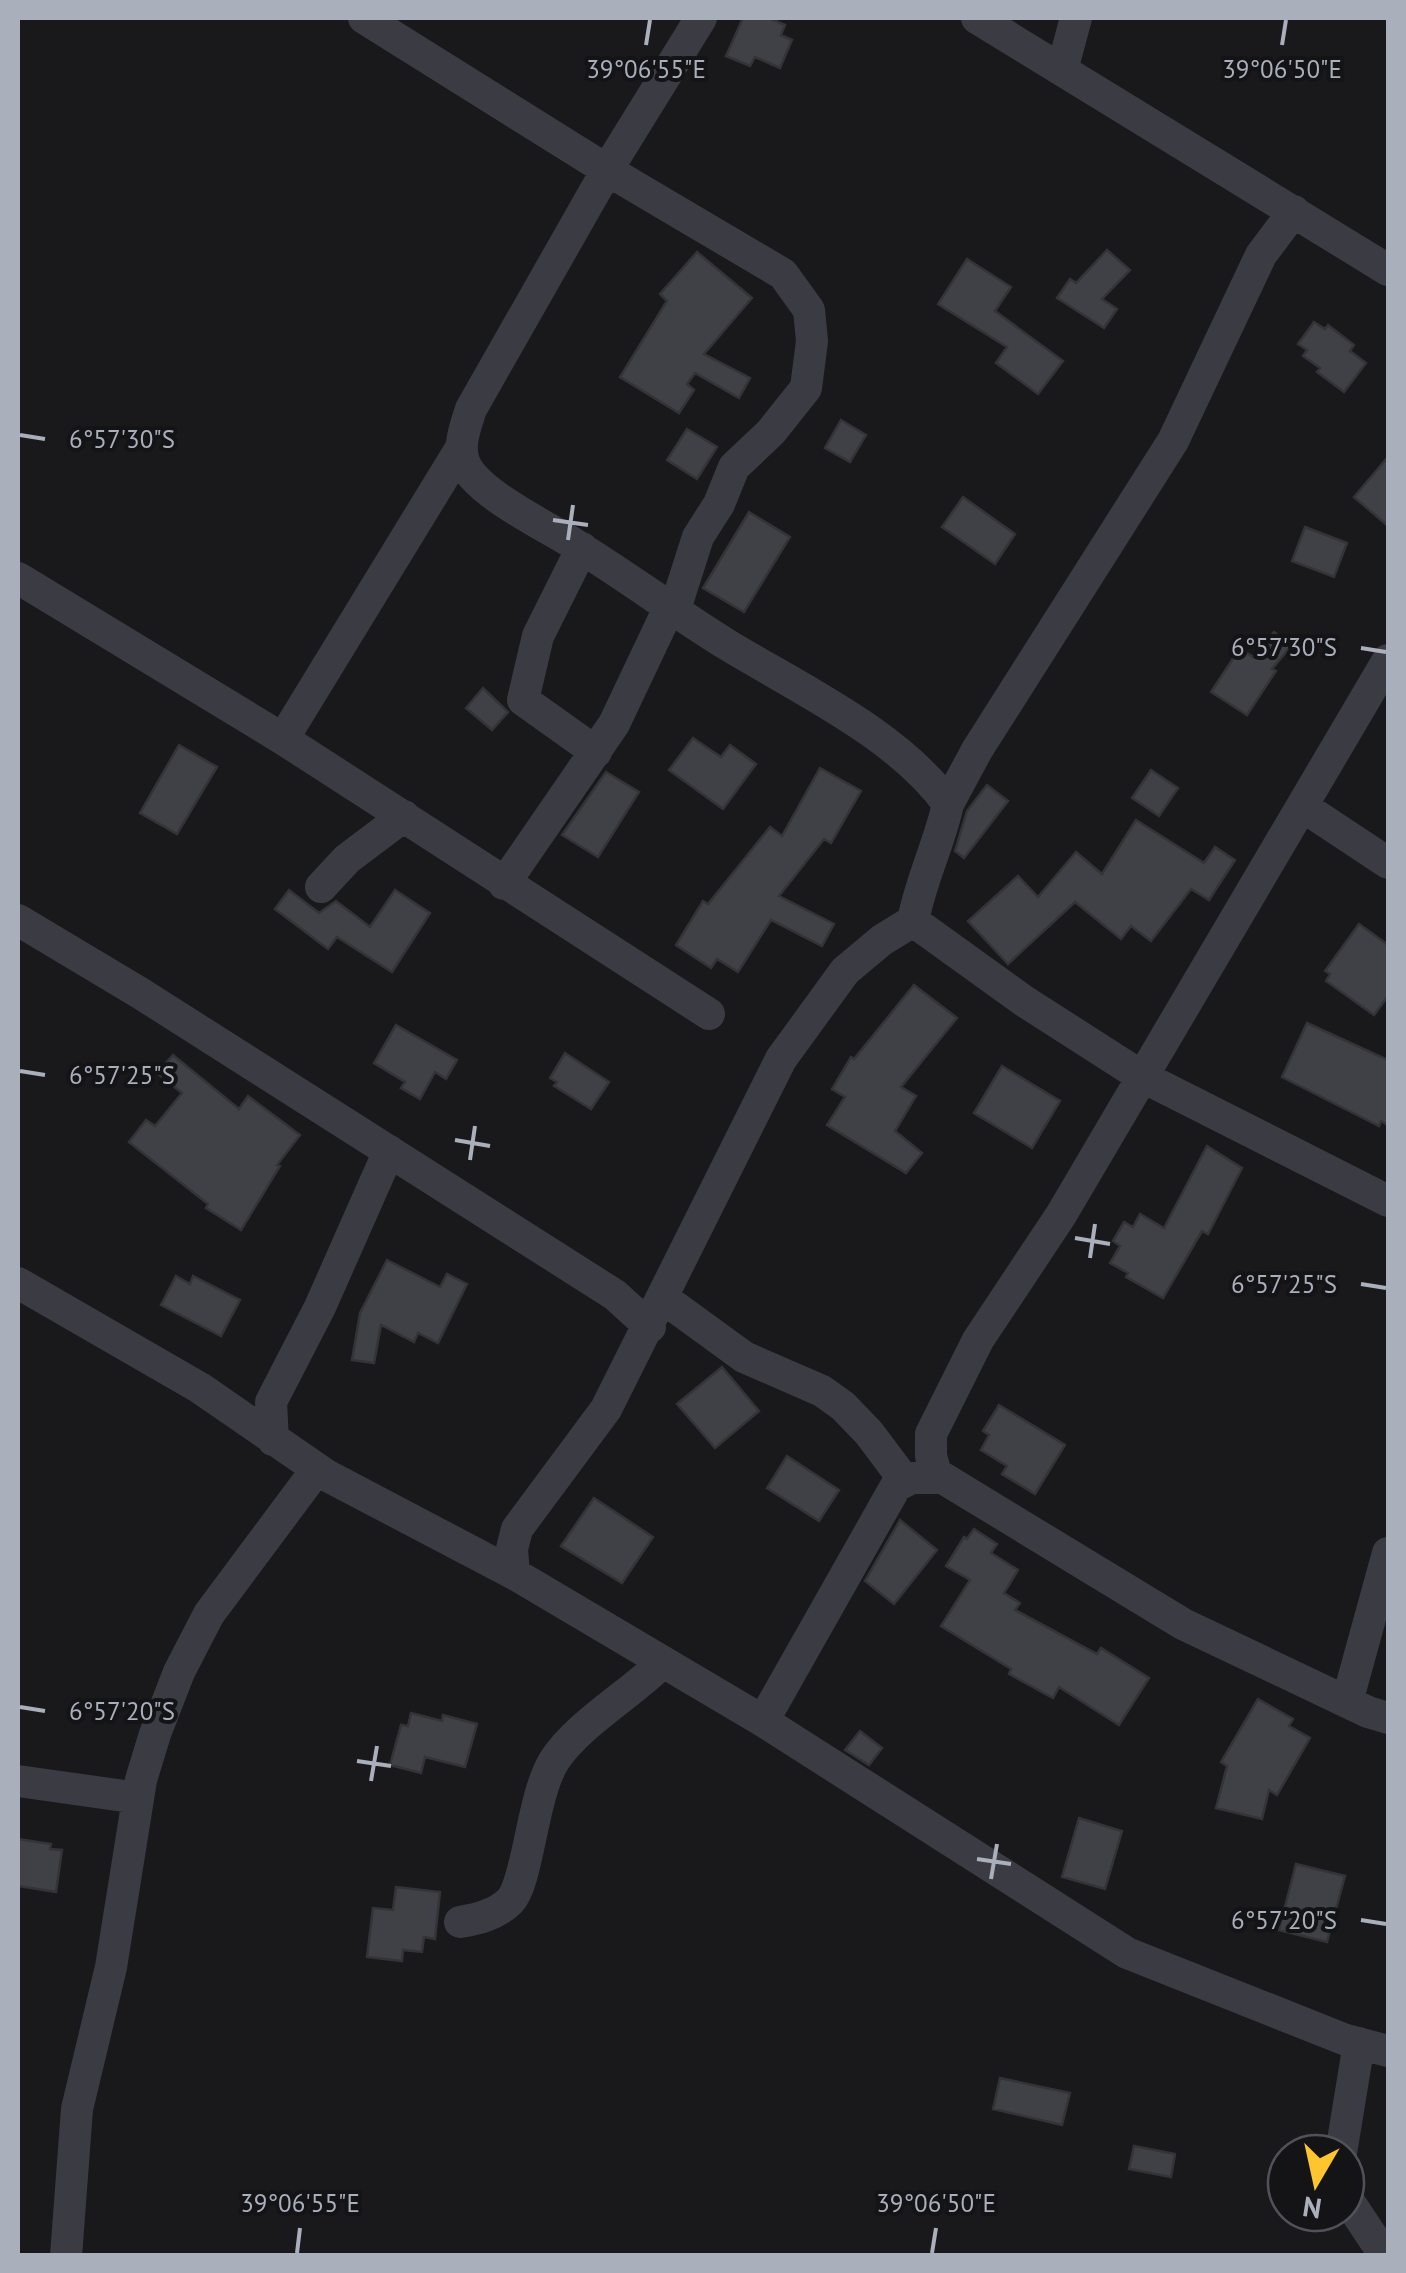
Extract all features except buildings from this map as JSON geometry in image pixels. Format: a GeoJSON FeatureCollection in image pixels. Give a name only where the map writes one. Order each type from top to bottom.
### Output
{"type":"FeatureCollection","features":[{"type":"Feature","properties":{"kind":"street"},"geometry":{"type":"LineString","coordinates":[[364,18],[607,170],[783,274],[809,310],[812,342],[806,388],[771,432],[734,467],[719,504],[698,537],[672,610],[614,724],[504,884]]}},
{"type":"Feature","properties":{"kind":"street"},"geometry":{"type":"LineString","coordinates":[[283,740],[460,448],[471,409],[607,170],[702,18]]}},
{"type":"Feature","properties":{"kind":"street"},"geometry":{"type":"LineString","coordinates":[[977,18],[1388,270]]}},
{"type":"Feature","properties":{"kind":"street"},"geometry":{"type":"LineString","coordinates":[[1062,70],[1076,18]]}},
{"type":"Feature","properties":{"kind":"street"},"geometry":{"type":"LineString","coordinates":[[514,1574],[512,1549],[517,1529],[606,1409],[781,1059],[844,971],[913,921],[920,883],[941,837],[948,804],[977,750],[1173,441],[1262,254],[1294,211]]}},
{"type":"Feature","properties":{"kind":"street"},"geometry":{"type":"LineString","coordinates":[[460,448],[467,468],[508,504],[903,755],[934,784],[948,804]]}},
{"type":"Feature","properties":{"kind":"street"},"geometry":{"type":"LineString","coordinates":[[582,548],[538,636],[523,700],[596,752]]}},
{"type":"Feature","properties":{"kind":"street"},"geometry":{"type":"LineString","coordinates":[[18,578],[404,816],[709,1014]]}},
{"type":"Feature","properties":{"kind":"street"},"geometry":{"type":"LineString","coordinates":[[921,1480],[931,1456],[931,1434],[937,1418],[978,1340],[1061,1215],[1388,660]]}},
{"type":"Feature","properties":{"kind":"street"},"geometry":{"type":"LineString","coordinates":[[1302,806],[1388,864]]}},
{"type":"Feature","properties":{"kind":"street"},"geometry":{"type":"LineString","coordinates":[[321,888],[348,859],[404,816]]}},
{"type":"Feature","properties":{"kind":"street"},"geometry":{"type":"LineString","coordinates":[[18,920],[615,1294],[822,1391],[844,1406],[921,1480]]}},
{"type":"Feature","properties":{"kind":"street"},"geometry":{"type":"LineString","coordinates":[[913,921],[1024,1001],[1141,1076],[1388,1201]]}},
{"type":"Feature","properties":{"kind":"street"},"geometry":{"type":"LineString","coordinates":[[273,1440],[272,1402],[320,1307],[388,1151]]}},
{"type":"Feature","properties":{"kind":"street"},"geometry":{"type":"LineString","coordinates":[[18,1283],[200,1388],[317,1470],[514,1574],[763,1720],[1126,1952],[1374,2047],[1346,2133]]}},
{"type":"Feature","properties":{"kind":"street"},"geometry":{"type":"LineString","coordinates":[[66,2256],[77,2109],[107,1986],[138,1798],[155,1734],[179,1672],[208,1614],[317,1470]]}},
{"type":"Feature","properties":{"kind":"street"},"geometry":{"type":"LineString","coordinates":[[763,1720],[896,1486],[943,1478],[1183,1624],[1388,1718]]}},
{"type":"Feature","properties":{"kind":"street"},"geometry":{"type":"LineString","coordinates":[[1347,1702],[1388,1553]]}},
{"type":"Feature","properties":{"kind":"street"},"geometry":{"type":"LineString","coordinates":[[460,1922],[482,1918],[512,1900],[520,1882],[541,1784],[553,1762],[568,1742],[637,1688],[663,1662]]}},
{"type":"Feature","properties":{"kind":"street"},"geometry":{"type":"LineString","coordinates":[[18,1781],[138,1798]]}},
{"type":"Feature","properties":{"kind":"street"},"geometry":{"type":"LineString","coordinates":[[69,2206],[93,2256]]}},
{"type":"Feature","properties":{"kind":"street"},"geometry":{"type":"LineString","coordinates":[[1366,2229],[1388,2254]]}}]}
